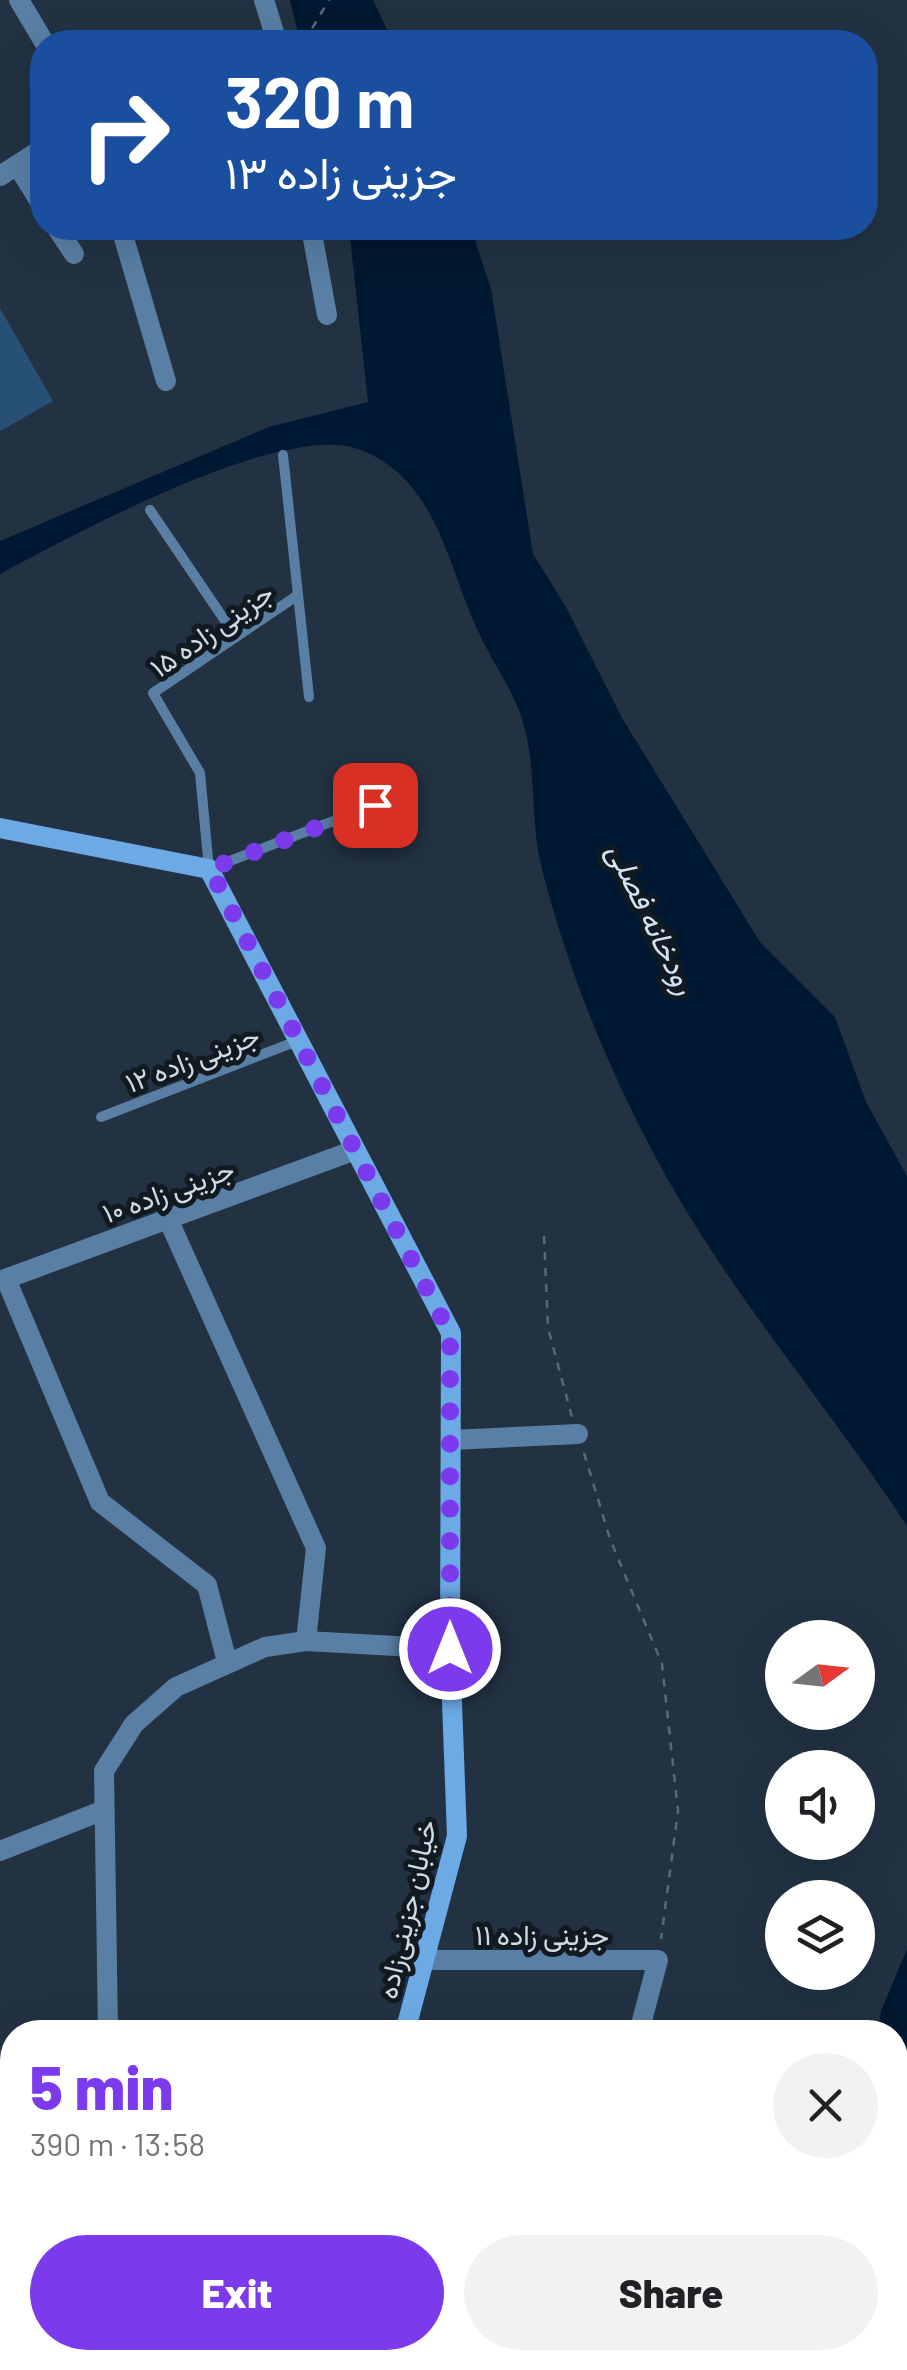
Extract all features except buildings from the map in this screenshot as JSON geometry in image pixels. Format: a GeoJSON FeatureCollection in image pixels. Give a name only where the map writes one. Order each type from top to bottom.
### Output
{"type":"FeatureCollection","features":[{"type":"Feature","properties":{"kind":"street"},"geometry":{"type":"LineString","coordinates":[[18,0],[37,30]]}},
{"type":"Feature","properties":{"kind":"street"},"geometry":{"type":"LineString","coordinates":[[264,0],[273,30]]}},
{"type":"Feature","properties":{"kind":"street"},"geometry":{"type":"LineString","coordinates":[[30,155],[5,170],[30,194]]}},
{"type":"Feature","properties":{"kind":"street"},"geometry":{"type":"LineString","coordinates":[[65,240],[74,254]]}},
{"type":"Feature","properties":{"kind":"street"},"geometry":{"type":"LineString","coordinates":[[125,240],[166,380]]}},
{"type":"Feature","properties":{"kind":"street"},"geometry":{"type":"LineString","coordinates":[[313,240],[327,315]]}},
{"type":"Feature","properties":{"kind":"street"},"geometry":{"type":"LineString","coordinates":[[0,828],[210,869]]}},
{"type":"Feature","properties":{"kind":"street","name":"خیابان جزینی‌زاده"},"geometry":{"type":"LineString","coordinates":[[210,869],[450,1334],[450,1649],[457,1836],[408,2020]]}},
{"type":"Feature","properties":{"kind":"street","name":"جزینی زاده ۱۰"},"geometry":{"type":"LineString","coordinates":[[3,1280],[355,1150]]}},
{"type":"Feature","properties":{"kind":"street"},"geometry":{"type":"LineString","coordinates":[[168,1219],[316,1548],[306,1641]]}},
{"type":"Feature","properties":{"kind":"street"},"geometry":{"type":"LineString","coordinates":[[3,1280],[100,1502],[207,1585],[226,1662]]}},
{"type":"Feature","properties":{"kind":"street"},"geometry":{"type":"LineString","coordinates":[[451,1440],[578,1434]]}},
{"type":"Feature","properties":{"kind":"street"},"geometry":{"type":"LineString","coordinates":[[108,2020],[104,1771],[134,1724],[176,1687],[265,1647],[306,1641],[450,1649]]}},
{"type":"Feature","properties":{"kind":"street"},"geometry":{"type":"LineString","coordinates":[[0,1851],[104,1810]]}},
{"type":"Feature","properties":{"kind":"street","name":"جزینی زاده ۱۱"},"geometry":{"type":"LineString","coordinates":[[426,1960],[658,1960]]}},
{"type":"Feature","properties":{"kind":"street"},"geometry":{"type":"LineString","coordinates":[[642,2020],[658,1960]]}},
{"type":"Feature","properties":{"kind":"lane"},"geometry":{"type":"LineString","coordinates":[[283,455],[309,697]]}},
{"type":"Feature","properties":{"kind":"lane"},"geometry":{"type":"LineString","coordinates":[[150,510],[236,637]]}},
{"type":"Feature","properties":{"kind":"lane","name":"جزینی زاده ۱۵"},"geometry":{"type":"LineString","coordinates":[[210,869],[200,773],[153,692],[298,596]]}},
{"type":"Feature","properties":{"kind":"lane"},"geometry":{"type":"LineString","coordinates":[[210,869],[375,805]]}},
{"type":"Feature","properties":{"kind":"lane","name":"جزینی زاده ۱۲"},"geometry":{"type":"LineString","coordinates":[[101,1117],[298,1040]]}},
{"type":"Feature","properties":{"kind":"path"},"geometry":{"type":"LineString","coordinates":[[311,30],[329,0]]}},
{"type":"Feature","properties":{"kind":"path"},"geometry":{"type":"LineString","coordinates":[[544,1236],[548,1328],[610,1539],[662,1664],[678,1812],[658,1960]]}},
{"type":"Feature","properties":{"kind":"shaded area"},"geometry":{"type":"Polygon","coordinates":[[[0,308],[53,401],[0,431],[0,308]]]}},
{"type":"Feature","properties":{"kind":"water"},"geometry":{"type":"Polygon","coordinates":[[[290,0],[373,0],[387,30],[297,30],[290,0]]]}},
{"type":"Feature","properties":{"kind":"water","name":"رودخانه فصلی"},"geometry":{"type":"Polygon","coordinates":[[[350,240],[475,240],[491,289],[533,554],[566,607],[622,718],[760,942],[835,1017],[866,1102],[907,1176],[907,1526],[701,1235],[634,1115],[581,994],[553,911],[538,850],[530,754],[521,716],[477,629],[435,524],[404,478],[382,461],[355,448],[320,445],[277,452],[176,487],[0,574],[0,541],[269,427],[368,402],[350,240]]]}},
{"type":"Feature","properties":{"kind":"water"},"geometry":{"type":"Polygon","coordinates":[[[907,1949],[907,2020],[880,2020],[907,1949]]]}},
{"type":"Feature","properties":{"kind":"route"},"geometry":{"type":"LineString","coordinates":[[375,805],[210,869],[450,1334],[450,1649]]}}]}
